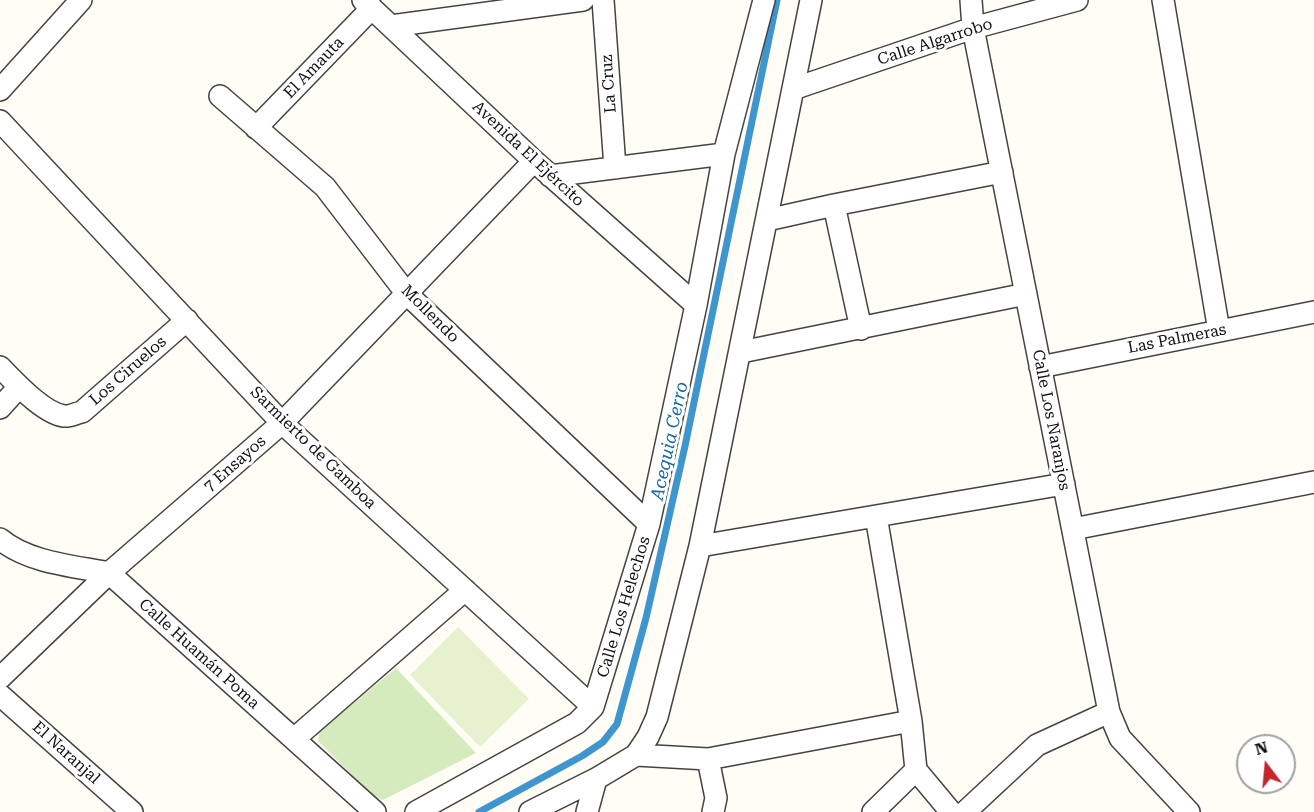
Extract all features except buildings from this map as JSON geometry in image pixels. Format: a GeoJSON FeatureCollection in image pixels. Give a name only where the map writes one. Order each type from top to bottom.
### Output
{"type":"FeatureCollection","features":[{"type":"Feature","properties":{"kind":"street"},"geometry":{"type":"LineString","coordinates":[[0,90],[81,0]]}},
{"type":"Feature","properties":{"kind":"street"},"geometry":{"type":"LineString","coordinates":[[391,26],[583,0]]}},
{"type":"Feature","properties":{"kind":"street","name":"La Cruz"},"geometry":{"type":"LineString","coordinates":[[603,0],[615,168]]}},
{"type":"Feature","properties":{"kind":"street"},"geometry":{"type":"LineString","coordinates":[[696,305],[724,154],[764,0]]}},
{"type":"Feature","properties":{"kind":"street"},"geometry":{"type":"LineString","coordinates":[[530,812],[596,779],[636,755],[657,717],[700,546],[811,0]]}},
{"type":"Feature","properties":{"kind":"street","name":"Calle Los Naranjos"},"geometry":{"type":"LineString","coordinates":[[971,0],[973,28],[1109,712],[1120,738],[1189,812]]}},
{"type":"Feature","properties":{"kind":"street","name":"Calle Algarrobo"},"geometry":{"type":"LineString","coordinates":[[793,88],[973,28],[1077,0]]}},
{"type":"Feature","properties":{"kind":"street"},"geometry":{"type":"LineString","coordinates":[[1163,0],[1219,331]]}},
{"type":"Feature","properties":{"kind":"street","name":"Avenida El Ejército"},"geometry":{"type":"LineString","coordinates":[[367,4],[550,176],[696,305]]}},
{"type":"Feature","properties":{"kind":"street","name":"El Amauta"},"geometry":{"type":"LineString","coordinates":[[256,128],[367,4]]}},
{"type":"Feature","properties":{"kind":"street","name":"Mollendo"},"geometry":{"type":"LineString","coordinates":[[220,96],[325,187],[407,294],[649,524]]}},
{"type":"Feature","properties":{"kind":"street","name":"Sarmierto de Gamboa"},"geometry":{"type":"LineString","coordinates":[[0,121],[282,423],[593,706]]}},
{"type":"Feature","properties":{"kind":"street"},"geometry":{"type":"LineString","coordinates":[[550,176],[724,154]]}},
{"type":"Feature","properties":{"kind":"street","name":"7 Ensayos"},"geometry":{"type":"LineString","coordinates":[[0,678],[109,573],[282,423],[534,161]]}},
{"type":"Feature","properties":{"kind":"street"},"geometry":{"type":"LineString","coordinates":[[767,220],[1002,171]]}},
{"type":"Feature","properties":{"kind":"street"},"geometry":{"type":"LineString","coordinates":[[834,205],[861,329]]}},
{"type":"Feature","properties":{"kind":"street"},"geometry":{"type":"LineString","coordinates":[[741,352],[1026,294]]}},
{"type":"Feature","properties":{"kind":"street","name":"Calle Los Helechos"},"geometry":{"type":"LineString","coordinates":[[593,706],[649,524],[696,305]]}},
{"type":"Feature","properties":{"kind":"street","name":"Las Palmeras"},"geometry":{"type":"LineString","coordinates":[[1040,367],[1314,312]]}},
{"type":"Feature","properties":{"kind":"street","name":"Los Ciruelos"},"geometry":{"type":"LineString","coordinates":[[20,387],[51,412],[65,417],[82,412],[187,320]]}},
{"type":"Feature","properties":{"kind":"street"},"geometry":{"type":"LineString","coordinates":[[0,367],[20,387],[0,408]]}},
{"type":"Feature","properties":{"kind":"street"},"geometry":{"type":"LineString","coordinates":[[1073,529],[1314,482]]}},
{"type":"Feature","properties":{"kind":"street"},"geometry":{"type":"LineString","coordinates":[[700,546],[1064,484]]}},
{"type":"Feature","properties":{"kind":"street"},"geometry":{"type":"LineString","coordinates":[[876,516],[911,721],[916,770],[951,812]]}},
{"type":"Feature","properties":{"kind":"street"},"geometry":{"type":"LineString","coordinates":[[0,539],[10,547],[51,562],[109,573]]}},
{"type":"Feature","properties":{"kind":"street","name":"Calle Huamán Poma"},"geometry":{"type":"LineString","coordinates":[[109,573],[375,812]]}},
{"type":"Feature","properties":{"kind":"street"},"geometry":{"type":"LineString","coordinates":[[294,740],[465,590]]}},
{"type":"Feature","properties":{"kind":"street","name":"El Naranjal"},"geometry":{"type":"LineString","coordinates":[[0,695],[132,812]]}},
{"type":"Feature","properties":{"kind":"street"},"geometry":{"type":"LineString","coordinates":[[416,812],[577,723],[593,706]]}},
{"type":"Feature","properties":{"kind":"street"},"geometry":{"type":"LineString","coordinates":[[965,812],[1037,745],[1109,712]]}},
{"type":"Feature","properties":{"kind":"street"},"geometry":{"type":"LineString","coordinates":[[636,755],[708,759],[911,721]]}},
{"type":"Feature","properties":{"kind":"street"},"geometry":{"type":"LineString","coordinates":[[708,759],[716,798],[713,812]]}},
{"type":"Feature","properties":{"kind":"street"},"geometry":{"type":"LineString","coordinates":[[873,812],[916,770]]}},
{"type":"Feature","properties":{"kind":"street"},"geometry":{"type":"LineString","coordinates":[[587,812],[596,779]]}},
{"type":"Feature","properties":{"kind":"green space"},"geometry":{"type":"Polygon","coordinates":[[[458,627],[529,699],[480,747],[410,675],[458,627]]]}},
{"type":"Feature","properties":{"kind":"green space"},"geometry":{"type":"Polygon","coordinates":[[[396,668],[476,753],[383,800],[373,796],[318,741],[320,731],[396,668]]]}},
{"type":"Feature","properties":{"kind":"waterway","name":"Acequia Cerro"},"geometry":{"type":"LineString","coordinates":[[479,812],[582,756],[603,742],[617,724],[646,618],[685,446],[777,0]]}}]}
